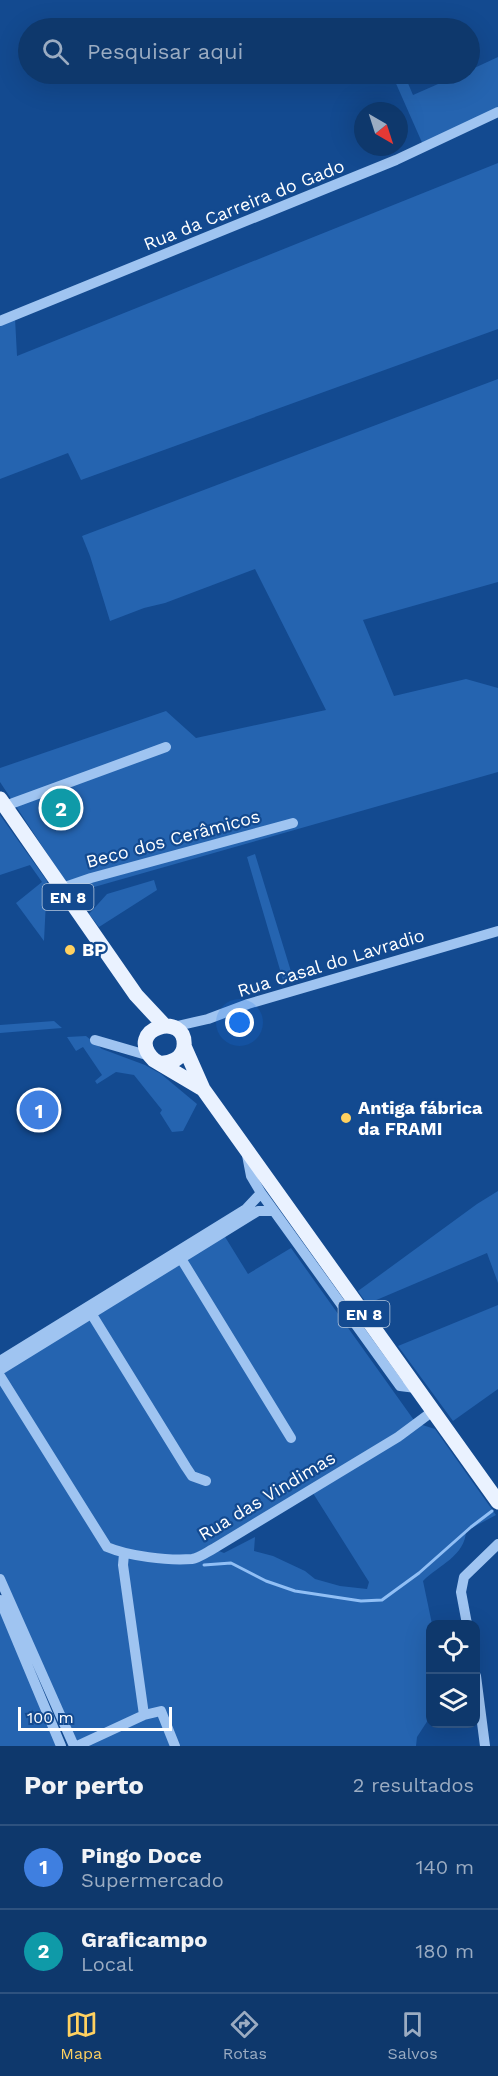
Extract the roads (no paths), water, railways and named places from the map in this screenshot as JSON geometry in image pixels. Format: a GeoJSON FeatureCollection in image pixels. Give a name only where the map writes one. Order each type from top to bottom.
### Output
{"type":"FeatureCollection","features":[{"type":"Feature","properties":{"kind":"main road","name":"EN 8"},"geometry":{"type":"LineString","coordinates":[[3,802],[136,995],[168,1026],[178,1030],[203,1089],[498,1502]]}},
{"type":"Feature","properties":{"kind":"main road","name":"EN 8"},"geometry":{"type":"LineString","coordinates":[[136,995],[148,1037],[147,1051],[154,1059],[203,1089]]}},
{"type":"Feature","properties":{"kind":"main road"},"geometry":{"type":"LineString","coordinates":[[148,1037],[153,1030],[168,1026]]}},
{"type":"Feature","properties":{"kind":"main road"},"geometry":{"type":"LineString","coordinates":[[154,1059],[165,1063],[175,1060],[182,1052],[184,1043]]}},
{"type":"Feature","properties":{"kind":"street","name":"Rua da Carreira do Gado"},"geometry":{"type":"LineString","coordinates":[[0,321],[396,160],[498,112]]}},
{"type":"Feature","properties":{"kind":"street"},"geometry":{"type":"LineString","coordinates":[[3,802],[166,747]]}},
{"type":"Feature","properties":{"kind":"street","name":"Beco dos Cerâmicos"},"geometry":{"type":"LineString","coordinates":[[62,888],[293,823]]}},
{"type":"Feature","properties":{"kind":"street","name":"Rua Casal do Lavradio"},"geometry":{"type":"LineString","coordinates":[[168,1026],[200,1021],[248,1004],[498,931]]}},
{"type":"Feature","properties":{"kind":"street"},"geometry":{"type":"LineString","coordinates":[[184,1043],[200,1021]]}},
{"type":"Feature","properties":{"kind":"street"},"geometry":{"type":"LineString","coordinates":[[126,1049],[148,1037]]}},
{"type":"Feature","properties":{"kind":"street"},"geometry":{"type":"LineString","coordinates":[[95,1040],[154,1059]]}},
{"type":"Feature","properties":{"kind":"street"},"geometry":{"type":"LineString","coordinates":[[246,1149],[251,1176],[261,1193],[400,1386],[416,1388]]}},
{"type":"Feature","properties":{"kind":"street"},"geometry":{"type":"LineString","coordinates":[[0,1370],[246,1209],[261,1193]]}},
{"type":"Feature","properties":{"kind":"street"},"geometry":{"type":"LineString","coordinates":[[178,1255],[258,1211],[274,1210]]}},
{"type":"Feature","properties":{"kind":"street"},"geometry":{"type":"LineString","coordinates":[[178,1255],[291,1438]]}},
{"type":"Feature","properties":{"kind":"street"},"geometry":{"type":"LineString","coordinates":[[0,1361],[89,1311]]}},
{"type":"Feature","properties":{"kind":"street"},"geometry":{"type":"LineString","coordinates":[[89,1311],[192,1476],[206,1481]]}},
{"type":"Feature","properties":{"kind":"street"},"geometry":{"type":"LineString","coordinates":[[0,1376],[107,1547],[124,1554],[123,1565],[144,1714]]}},
{"type":"Feature","properties":{"kind":"street","name":"Rua das Vindimas"},"geometry":{"type":"LineString","coordinates":[[124,1554],[194,1559],[398,1437],[433,1411]]}},
{"type":"Feature","properties":{"kind":"street"},"geometry":{"type":"LineString","coordinates":[[466,1620],[461,1592],[464,1577],[498,1544]]}},
{"type":"Feature","properties":{"kind":"street"},"geometry":{"type":"LineString","coordinates":[[0,1579],[76,1746],[144,1714],[161,1711],[175,1746]]}},
{"type":"Feature","properties":{"kind":"street"},"geometry":{"type":"LineString","coordinates":[[0,1600],[61,1746]]}},
{"type":"Feature","properties":{"kind":"street"},"geometry":{"type":"LineString","coordinates":[[480,1707],[485,1746]]}},
{"type":"Feature","properties":{"kind":"waterway"},"geometry":{"type":"LineString","coordinates":[[204,1565],[231,1563],[266,1581],[295,1591],[361,1601],[382,1600],[419,1573],[492,1511]]}},
{"type":"Feature","properties":{"kind":"place","name":"Graficampo"},"geometry":{"type":"Point","coordinates":[61,808]}},
{"type":"Feature","properties":{"kind":"place","name":"BP"},"geometry":{"type":"Point","coordinates":[70,950]}},
{"type":"Feature","properties":{"kind":"place","name":"Pingo Doce"},"geometry":{"type":"Point","coordinates":[39,1110]}},
{"type":"Feature","properties":{"kind":"place","name":"Antiga fábrica da FRAMI"},"geometry":{"type":"Point","coordinates":[346,1118]}}]}
